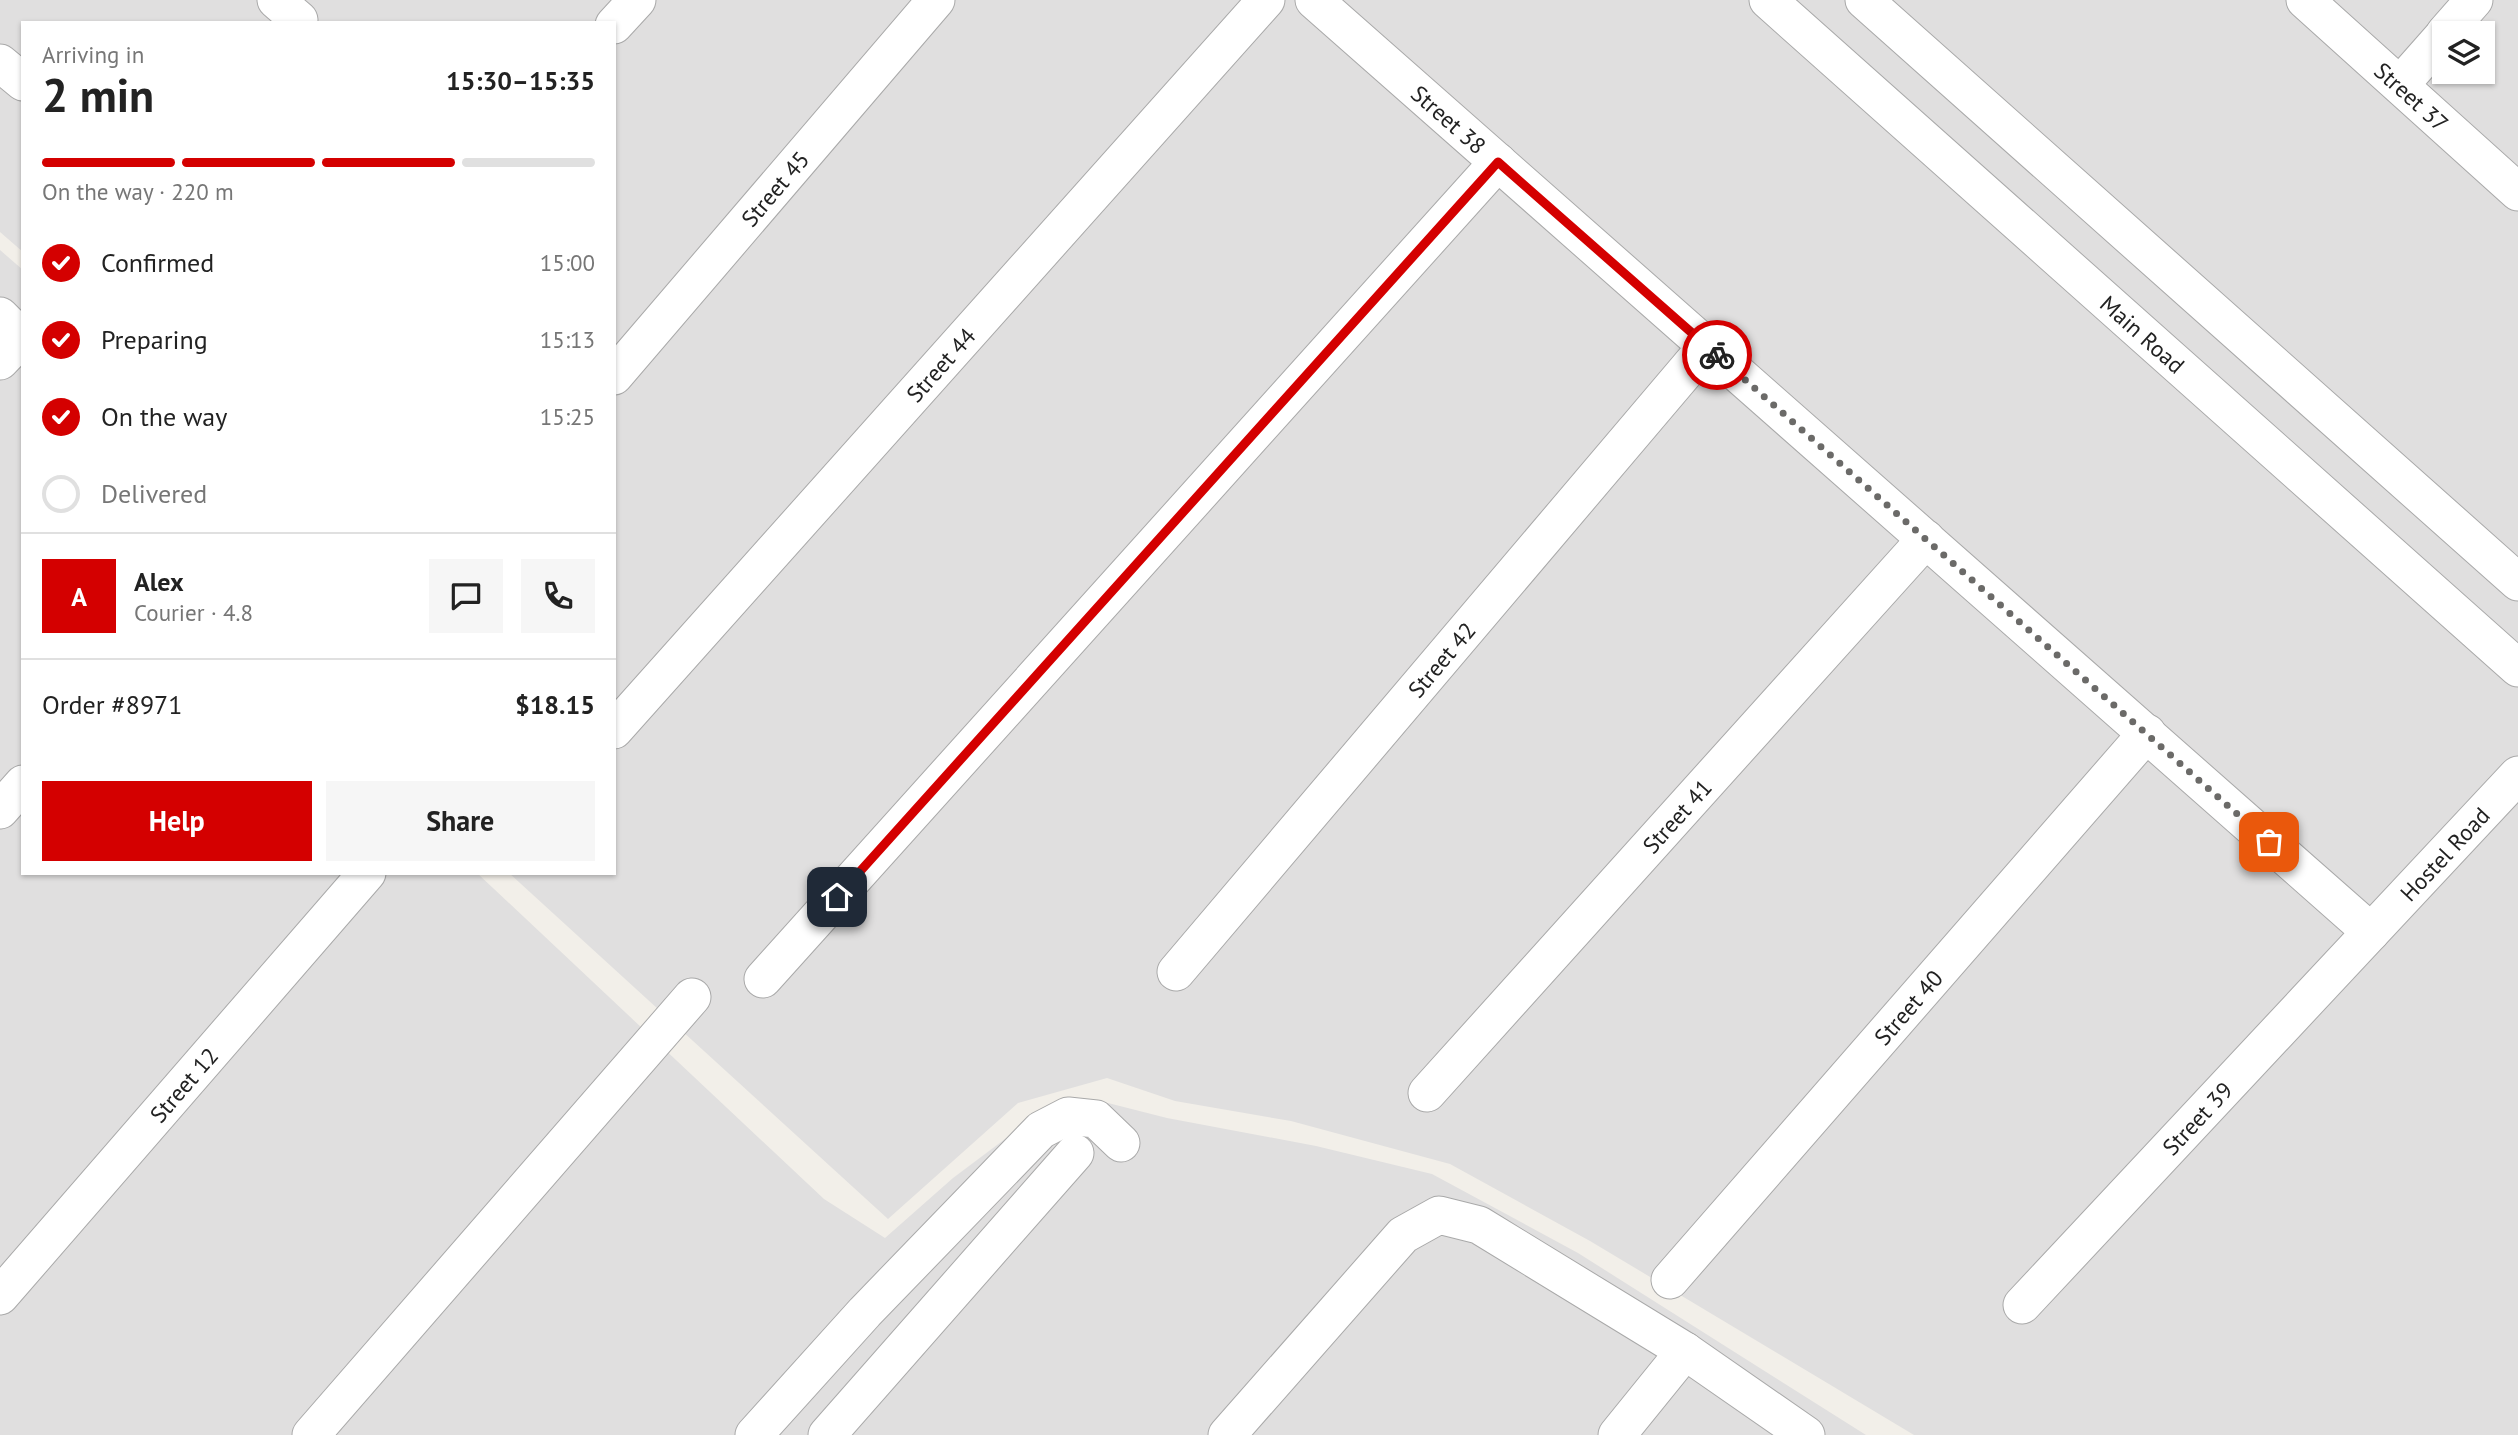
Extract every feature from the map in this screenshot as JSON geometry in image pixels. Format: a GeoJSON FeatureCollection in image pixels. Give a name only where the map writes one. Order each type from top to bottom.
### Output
{"type":"FeatureCollection","features":[{"type":"Feature","properties":{"kind":"street"},"geometry":{"type":"LineString","coordinates":[[616,23],[637,0]]}},
{"type":"Feature","properties":{"kind":"street","name":"Street 45"},"geometry":{"type":"LineString","coordinates":[[616,374],[936,0]]}},
{"type":"Feature","properties":{"kind":"street","name":"Street 44"},"geometry":{"type":"LineString","coordinates":[[616,728],[1266,0]]}},
{"type":"Feature","properties":{"kind":"street","name":"Street 38"},"geometry":{"type":"LineString","coordinates":[[1314,0],[2371,932]]}},
{"type":"Feature","properties":{"kind":"street","name":"Main Road"},"geometry":{"type":"LineString","coordinates":[[1768,0],[2518,668]]}},
{"type":"Feature","properties":{"kind":"street"},"geometry":{"type":"LineString","coordinates":[[1864,0],[2518,582]]}},
{"type":"Feature","properties":{"kind":"street","name":"Street 37"},"geometry":{"type":"LineString","coordinates":[[2305,0],[2518,192]]}},
{"type":"Feature","properties":{"kind":"street"},"geometry":{"type":"LineString","coordinates":[[2456,21],[2474,0]]}},
{"type":"Feature","properties":{"kind":"street"},"geometry":{"type":"LineString","coordinates":[[2400,85],[2432,49]]}},
{"type":"Feature","properties":{"kind":"street"},"geometry":{"type":"LineString","coordinates":[[0,62],[21,80]]}},
{"type":"Feature","properties":{"kind":"street"},"geometry":{"type":"LineString","coordinates":[[763,979],[1498,162]]}},
{"type":"Feature","properties":{"kind":"street"},"geometry":{"type":"LineString","coordinates":[[0,316],[21,337]]}},
{"type":"Feature","properties":{"kind":"street"},"geometry":{"type":"LineString","coordinates":[[0,361],[21,339]]}},
{"type":"Feature","properties":{"kind":"street","name":"Street 42"},"geometry":{"type":"LineString","coordinates":[[1176,972],[1707,346]]}},
{"type":"Feature","properties":{"kind":"street","name":"Street 41"},"geometry":{"type":"LineString","coordinates":[[1427,1093],[1926,539]]}},
{"type":"Feature","properties":{"kind":"street","name":"Street 40"},"geometry":{"type":"LineString","coordinates":[[1670,1280],[2147,733]]}},
{"type":"Feature","properties":{"kind":"street","name":"Hostel Road"},"geometry":{"type":"LineString","coordinates":[[2371,932],[2518,775]]}},
{"type":"Feature","properties":{"kind":"street"},"geometry":{"type":"LineString","coordinates":[[0,810],[21,785]]}},
{"type":"Feature","properties":{"kind":"street","name":"Street 12"},"geometry":{"type":"LineString","coordinates":[[0,1296],[365,875]]}},
{"type":"Feature","properties":{"kind":"street","name":"Street 39"},"geometry":{"type":"LineString","coordinates":[[2022,1305],[2371,932]]}},
{"type":"Feature","properties":{"kind":"street"},"geometry":{"type":"LineString","coordinates":[[311,1435],[692,997]]}},
{"type":"Feature","properties":{"kind":"street"},"geometry":{"type":"LineString","coordinates":[[754,1435],[865,1312],[1041,1130],[1068,1116],[1096,1119],[1121,1143]]}},
{"type":"Feature","properties":{"kind":"street"},"geometry":{"type":"LineString","coordinates":[[827,1435],[1074,1153]]}},
{"type":"Feature","properties":{"kind":"street"},"geometry":{"type":"LineString","coordinates":[[1227,1435],[1403,1235],[1439,1214],[1479,1225],[1685,1351],[1806,1435]]}},
{"type":"Feature","properties":{"kind":"street"},"geometry":{"type":"LineString","coordinates":[[865,1312],[901,1350]]}},
{"type":"Feature","properties":{"kind":"street"},"geometry":{"type":"LineString","coordinates":[[1617,1435],[1685,1351]]}},
{"type":"Feature","properties":{"kind":"shaded area"},"geometry":{"type":"Polygon","coordinates":[[[0,0],[2518,0],[2518,1435],[1914,1435],[1590,1241],[1450,1164],[1291,1121],[1175,1101],[1107,1078],[1018,1103],[888,1219],[511,875],[616,875],[616,21],[21,21],[21,250],[0,232],[0,0]]]}},
{"type":"Feature","properties":{"kind":"shaded area"},"geometry":{"type":"Polygon","coordinates":[[[0,250],[21,268],[21,875],[479,875],[824,1199],[885,1238],[953,1178],[1025,1124],[1108,1103],[1167,1118],[1316,1146],[1432,1174],[1578,1253],[1866,1435],[0,1435],[0,250]]]}},
{"type":"Feature","properties":{"kind":"way so far"},"geometry":{"type":"LineString","coordinates":[[1717,355],[2269,842]]}},
{"type":"Feature","properties":{"kind":"route"},"geometry":{"type":"LineString","coordinates":[[837,897],[1498,162],[1717,355]]}}]}
